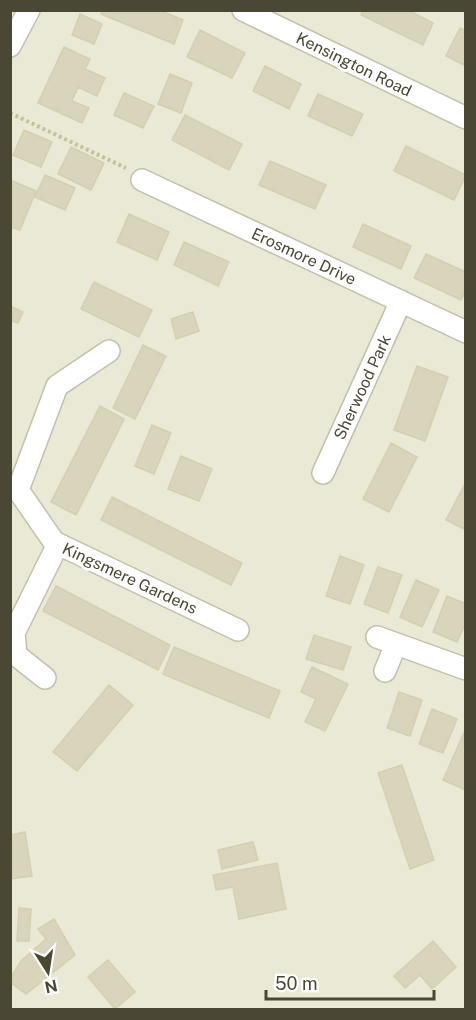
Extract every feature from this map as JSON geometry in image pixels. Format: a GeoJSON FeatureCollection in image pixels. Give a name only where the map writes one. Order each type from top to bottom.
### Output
{"type":"FeatureCollection","features":[{"type":"Feature","properties":{"kind":"street"},"geometry":{"type":"LineString","coordinates":[[11,44],[29,10]]}},
{"type":"Feature","properties":{"kind":"street","name":"Kensington Road"},"geometry":{"type":"LineString","coordinates":[[253,12],[465,118]]}},
{"type":"Feature","properties":{"kind":"street","name":"Erosmore Drive"},"geometry":{"type":"LineString","coordinates":[[142,180],[465,332]]}},
{"type":"Feature","properties":{"kind":"street","name":"Sherwood Park"},"geometry":{"type":"LineString","coordinates":[[323,473],[401,301]]}},
{"type":"Feature","properties":{"kind":"street"},"geometry":{"type":"LineString","coordinates":[[14,488],[57,386],[109,351]]}},
{"type":"Feature","properties":{"kind":"street","name":"Kingsmere Gardens"},"geometry":{"type":"LineString","coordinates":[[14,488],[54,542],[238,630]]}},
{"type":"Feature","properties":{"kind":"street"},"geometry":{"type":"LineString","coordinates":[[45,678],[16,655],[14,633],[58,544]]}},
{"type":"Feature","properties":{"kind":"street"},"geometry":{"type":"LineString","coordinates":[[386,671],[386,640],[465,669]]}},
{"type":"Feature","properties":{"kind":"path"},"geometry":{"type":"LineString","coordinates":[[10,113],[126,168],[142,180]]}},
{"type":"Feature","properties":{"kind":"shaded area"},"geometry":{"type":"Polygon","coordinates":[[[11,11],[465,11],[465,1009],[11,1009],[11,11]]]}},
{"type":"Feature","properties":{"kind":"building"},"geometry":{"type":"Polygon","coordinates":[[[103,10],[159,10],[183,20],[174,44],[101,14],[103,10]]]}},
{"type":"Feature","properties":{"kind":"building"},"geometry":{"type":"Polygon","coordinates":[[[363,10],[408,10],[433,23],[423,45],[361,15],[363,10]]]}},
{"type":"Feature","properties":{"kind":"building"},"geometry":{"type":"Polygon","coordinates":[[[80,14],[102,24],[94,44],[72,35],[80,14]]]}},
{"type":"Feature","properties":{"kind":"building"},"geometry":{"type":"Polygon","coordinates":[[[460,28],[466,31],[466,66],[446,56],[460,28]]]}},
{"type":"Feature","properties":{"kind":"building"},"geometry":{"type":"Polygon","coordinates":[[[200,30],[245,53],[232,78],[187,57],[200,30]]]}},
{"type":"Feature","properties":{"kind":"building"},"geometry":{"type":"Polygon","coordinates":[[[64,47],[90,59],[85,69],[105,78],[97,96],[78,87],[72,101],[89,108],[82,123],[38,103],[64,47]]]}},
{"type":"Feature","properties":{"kind":"building"},"geometry":{"type":"Polygon","coordinates":[[[265,66],[301,84],[289,109],[253,91],[265,66]]]}},
{"type":"Feature","properties":{"kind":"building"},"geometry":{"type":"Polygon","coordinates":[[[170,74],[192,83],[181,113],[158,104],[170,74]]]}},
{"type":"Feature","properties":{"kind":"building"},"geometry":{"type":"Polygon","coordinates":[[[124,93],[154,106],[143,128],[114,115],[124,93]]]}},
{"type":"Feature","properties":{"kind":"building"},"geometry":{"type":"Polygon","coordinates":[[[318,94],[363,114],[352,136],[308,116],[318,94]]]}},
{"type":"Feature","properties":{"kind":"building"},"geometry":{"type":"Polygon","coordinates":[[[185,115],[242,144],[229,170],[172,140],[185,115]]]}},
{"type":"Feature","properties":{"kind":"building"},"geometry":{"type":"Polygon","coordinates":[[[24,130],[52,142],[41,167],[13,155],[24,130]]]}},
{"type":"Feature","properties":{"kind":"building"},"geometry":{"type":"Polygon","coordinates":[[[406,146],[466,175],[454,200],[394,171],[406,146]]]}},
{"type":"Feature","properties":{"kind":"building"},"geometry":{"type":"Polygon","coordinates":[[[71,147],[104,163],[91,190],[58,174],[71,147]]]}},
{"type":"Feature","properties":{"kind":"building"},"geometry":{"type":"Polygon","coordinates":[[[270,161],[326,185],[315,209],[259,185],[270,161]]]}},
{"type":"Feature","properties":{"kind":"building"},"geometry":{"type":"Polygon","coordinates":[[[45,175],[75,188],[65,210],[35,197],[45,175]]]}},
{"type":"Feature","properties":{"kind":"building"},"geometry":{"type":"Polygon","coordinates":[[[10,180],[36,191],[20,230],[10,227],[10,180]]]}},
{"type":"Feature","properties":{"kind":"building"},"geometry":{"type":"Polygon","coordinates":[[[129,214],[169,232],[157,260],[117,242],[129,214]]]}},
{"type":"Feature","properties":{"kind":"building"},"geometry":{"type":"Polygon","coordinates":[[[363,224],[411,246],[401,269],[353,247],[363,224]]]}},
{"type":"Feature","properties":{"kind":"building"},"geometry":{"type":"Polygon","coordinates":[[[184,242],[229,262],[218,286],[174,265],[184,242]]]}},
{"type":"Feature","properties":{"kind":"building"},"geometry":{"type":"Polygon","coordinates":[[[426,254],[466,272],[466,290],[461,300],[414,278],[426,254]]]}},
{"type":"Feature","properties":{"kind":"building"},"geometry":{"type":"Polygon","coordinates":[[[94,282],[152,310],[139,337],[81,309],[94,282]]]}},
{"type":"Feature","properties":{"kind":"building"},"geometry":{"type":"Polygon","coordinates":[[[10,306],[23,312],[18,323],[10,320],[10,306]]]}},
{"type":"Feature","properties":{"kind":"building"},"geometry":{"type":"Polygon","coordinates":[[[193,312],[199,331],[176,339],[171,319],[193,312]]]}},
{"type":"Feature","properties":{"kind":"building"},"geometry":{"type":"Polygon","coordinates":[[[143,345],[166,356],[135,419],[113,408],[143,345]]]}},
{"type":"Feature","properties":{"kind":"building"},"geometry":{"type":"Polygon","coordinates":[[[417,366],[448,377],[425,441],[394,430],[417,366]]]}},
{"type":"Feature","properties":{"kind":"building"},"geometry":{"type":"Polygon","coordinates":[[[100,406],[124,419],[76,515],[51,502],[100,406]]]}},
{"type":"Feature","properties":{"kind":"building"},"geometry":{"type":"Polygon","coordinates":[[[152,425],[171,433],[154,474],[135,466],[152,425]]]}},
{"type":"Feature","properties":{"kind":"building"},"geometry":{"type":"Polygon","coordinates":[[[391,443],[417,457],[389,512],[363,499],[391,443]]]}},
{"type":"Feature","properties":{"kind":"building"},"geometry":{"type":"Polygon","coordinates":[[[181,456],[212,469],[199,501],[168,489],[181,456]]]}},
{"type":"Feature","properties":{"kind":"building"},"geometry":{"type":"Polygon","coordinates":[[[466,482],[466,530],[446,520],[466,482]]]}},
{"type":"Feature","properties":{"kind":"building"},"geometry":{"type":"Polygon","coordinates":[[[112,497],[242,563],[231,585],[101,520],[112,497]]]}},
{"type":"Feature","properties":{"kind":"building"},"geometry":{"type":"Polygon","coordinates":[[[340,556],[364,565],[350,604],[326,596],[340,556]]]}},
{"type":"Feature","properties":{"kind":"building"},"geometry":{"type":"Polygon","coordinates":[[[378,567],[402,575],[388,613],[364,604],[378,567]]]}},
{"type":"Feature","properties":{"kind":"building"},"geometry":{"type":"Polygon","coordinates":[[[416,580],[439,590],[422,627],[400,617],[416,580]]]}},
{"type":"Feature","properties":{"kind":"building"},"geometry":{"type":"Polygon","coordinates":[[[56,586],[170,645],[158,670],[43,611],[56,586]]]}},
{"type":"Feature","properties":{"kind":"building"},"geometry":{"type":"Polygon","coordinates":[[[447,596],[466,604],[466,622],[457,642],[433,632],[447,596]]]}},
{"type":"Feature","properties":{"kind":"building"},"geometry":{"type":"Polygon","coordinates":[[[314,635],[351,647],[343,670],[306,659],[314,635]]]}},
{"type":"Feature","properties":{"kind":"building"},"geometry":{"type":"Polygon","coordinates":[[[174,647],[280,691],[269,718],[163,674],[174,647]]]}},
{"type":"Feature","properties":{"kind":"building"},"geometry":{"type":"Polygon","coordinates":[[[312,667],[348,684],[325,731],[305,722],[316,699],[301,692],[312,667]]]}},
{"type":"Feature","properties":{"kind":"building"},"geometry":{"type":"Polygon","coordinates":[[[109,685],[133,705],[77,771],[53,752],[109,685]]]}},
{"type":"Feature","properties":{"kind":"building"},"geometry":{"type":"Polygon","coordinates":[[[399,692],[422,700],[410,736],[387,728],[399,692]]]}},
{"type":"Feature","properties":{"kind":"building"},"geometry":{"type":"Polygon","coordinates":[[[432,709],[457,719],[443,753],[419,744],[432,709]]]}},
{"type":"Feature","properties":{"kind":"building"},"geometry":{"type":"Polygon","coordinates":[[[466,728],[466,790],[443,780],[466,728]]]}},
{"type":"Feature","properties":{"kind":"building"},"geometry":{"type":"Polygon","coordinates":[[[402,765],[434,860],[410,869],[378,773],[402,765]]]}},
{"type":"Feature","properties":{"kind":"building"},"geometry":{"type":"Polygon","coordinates":[[[25,832],[32,876],[10,879],[10,835],[25,832]]]}},
{"type":"Feature","properties":{"kind":"building"},"geometry":{"type":"Polygon","coordinates":[[[253,842],[258,860],[222,869],[218,850],[253,842]]]}},
{"type":"Feature","properties":{"kind":"building"},"geometry":{"type":"Polygon","coordinates":[[[277,863],[286,909],[239,919],[233,887],[216,890],[213,875],[277,863]]]}},
{"type":"Feature","properties":{"kind":"building"},"geometry":{"type":"Polygon","coordinates":[[[19,908],[31,909],[29,941],[17,941],[19,908]]]}},
{"type":"Feature","properties":{"kind":"building"},"geometry":{"type":"Polygon","coordinates":[[[54,919],[75,955],[26,994],[10,982],[10,979],[21,961],[46,939],[38,929],[54,919]]]}},
{"type":"Feature","properties":{"kind":"building"},"geometry":{"type":"Polygon","coordinates":[[[433,941],[456,967],[432,989],[420,975],[405,988],[394,976],[433,941]]]}},
{"type":"Feature","properties":{"kind":"building"},"geometry":{"type":"Polygon","coordinates":[[[108,960],[135,992],[115,1009],[88,977],[108,960]]]}}]}
